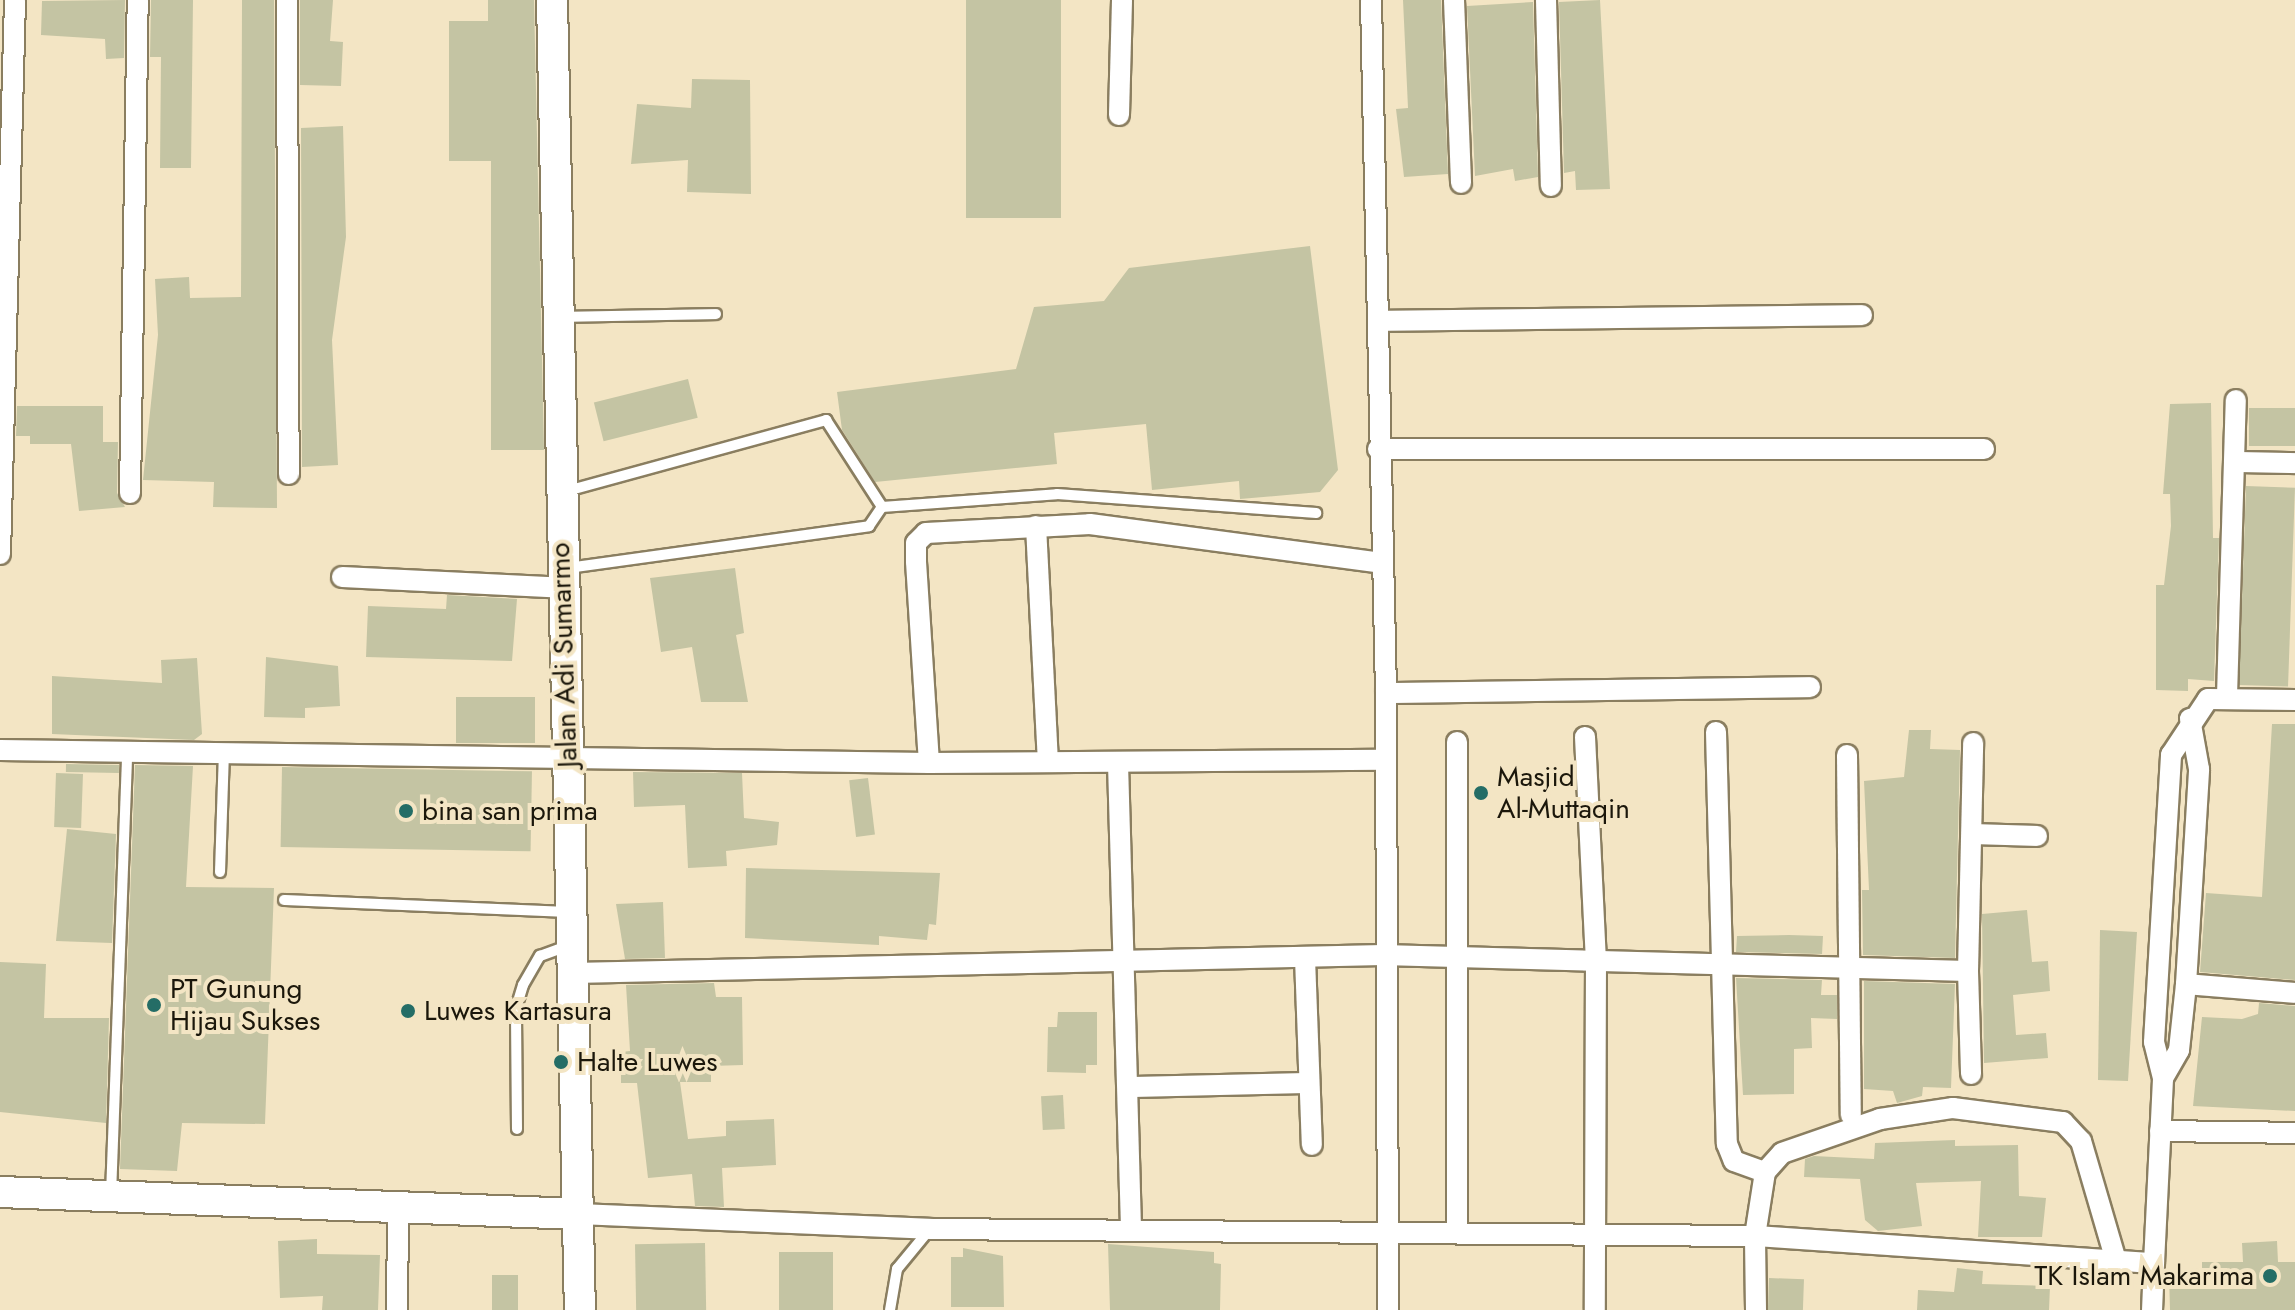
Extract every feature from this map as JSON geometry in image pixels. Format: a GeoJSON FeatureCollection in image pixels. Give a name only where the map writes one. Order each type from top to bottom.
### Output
{"type":"FeatureCollection","features":[{"type":"Feature","properties":{"kind":"main road","name":"Jalan Adi Sumarmo"},"geometry":{"type":"LineString","coordinates":[[552,0],[559,475],[580,1310]]}},
{"type":"Feature","properties":{"kind":"main road"},"geometry":{"type":"LineString","coordinates":[[0,1192],[398,1210],[577,1214]]}},
{"type":"Feature","properties":{"kind":"street"},"geometry":{"type":"LineString","coordinates":[[0,554],[15,0]]}},
{"type":"Feature","properties":{"kind":"street"},"geometry":{"type":"LineString","coordinates":[[130,493],[138,0]]}},
{"type":"Feature","properties":{"kind":"street"},"geometry":{"type":"LineString","coordinates":[[287,0],[289,474]]}},
{"type":"Feature","properties":{"kind":"street"},"geometry":{"type":"LineString","coordinates":[[1119,115],[1122,0]]}},
{"type":"Feature","properties":{"kind":"street"},"geometry":{"type":"LineString","coordinates":[[1371,0],[1378,202],[1378,449],[1386,693],[1383,955],[1384,1228],[1388,1310]]}},
{"type":"Feature","properties":{"kind":"street"},"geometry":{"type":"LineString","coordinates":[[1454,0],[1461,183]]}},
{"type":"Feature","properties":{"kind":"street"},"geometry":{"type":"LineString","coordinates":[[1546,0],[1551,186]]}},
{"type":"Feature","properties":{"kind":"street"},"geometry":{"type":"LineString","coordinates":[[1379,321],[1862,315]]}},
{"type":"Feature","properties":{"kind":"street"},"geometry":{"type":"LineString","coordinates":[[2227,696],[2236,400]]}},
{"type":"Feature","properties":{"kind":"street"},"geometry":{"type":"LineString","coordinates":[[1378,449],[1984,449]]}},
{"type":"Feature","properties":{"kind":"street"},"geometry":{"type":"LineString","coordinates":[[2236,462],[2295,463]]}},
{"type":"Feature","properties":{"kind":"street"},"geometry":{"type":"LineString","coordinates":[[929,763],[916,543],[926,533],[1090,524],[1381,563]]}},
{"type":"Feature","properties":{"kind":"street"},"geometry":{"type":"LineString","coordinates":[[1036,526],[1048,761]]}},
{"type":"Feature","properties":{"kind":"street"},"geometry":{"type":"LineString","coordinates":[[342,577],[563,578]]}},
{"type":"Feature","properties":{"kind":"street"},"geometry":{"type":"LineString","coordinates":[[1386,693],[1810,687]]}},
{"type":"Feature","properties":{"kind":"street"},"geometry":{"type":"LineString","coordinates":[[2152,1310],[2163,1078],[2154,1042],[2171,755],[2190,719],[2208,699],[2227,696],[2295,700]]}},
{"type":"Feature","properties":{"kind":"street"},"geometry":{"type":"LineString","coordinates":[[2163,1078],[2179,1050],[2186,984],[2199,769],[2190,719]]}},
{"type":"Feature","properties":{"kind":"street"},"geometry":{"type":"LineString","coordinates":[[1716,732],[1725,964],[1727,1144],[1734,1161],[1765,1172]]}},
{"type":"Feature","properties":{"kind":"street"},"geometry":{"type":"LineString","coordinates":[[1585,737],[1596,960],[1595,1310]]}},
{"type":"Feature","properties":{"kind":"street"},"geometry":{"type":"LineString","coordinates":[[1457,742],[1454,955],[1457,1230]]}},
{"type":"Feature","properties":{"kind":"street"},"geometry":{"type":"LineString","coordinates":[[1971,1074],[1968,971],[1974,834],[1973,743]]}},
{"type":"Feature","properties":{"kind":"street"},"geometry":{"type":"LineString","coordinates":[[0,750],[929,763],[1383,760]]}},
{"type":"Feature","properties":{"kind":"street"},"geometry":{"type":"LineString","coordinates":[[1847,755],[1851,1115]]}},
{"type":"Feature","properties":{"kind":"street"},"geometry":{"type":"LineString","coordinates":[[1118,763],[1132,1087],[1131,1226]]}},
{"type":"Feature","properties":{"kind":"street"},"geometry":{"type":"LineString","coordinates":[[1974,834],[2037,836]]}},
{"type":"Feature","properties":{"kind":"street"},"geometry":{"type":"LineString","coordinates":[[2161,898],[2190,900]]}},
{"type":"Feature","properties":{"kind":"street"},"geometry":{"type":"LineString","coordinates":[[572,959],[1126,965],[1454,955],[1849,970],[1968,971]]}},
{"type":"Feature","properties":{"kind":"street"},"geometry":{"type":"LineString","coordinates":[[1305,958],[1307,1083],[1312,1145]]}},
{"type":"Feature","properties":{"kind":"street"},"geometry":{"type":"LineString","coordinates":[[2186,984],[2295,993]]}},
{"type":"Feature","properties":{"kind":"street"},"geometry":{"type":"LineString","coordinates":[[1132,1087],[1307,1083]]}},
{"type":"Feature","properties":{"kind":"street"},"geometry":{"type":"LineString","coordinates":[[1756,1310],[1755,1236],[1765,1172],[1811,1138],[1880,1119],[1953,1108],[2045,1115],[2081,1141],[2116,1261]]}},
{"type":"Feature","properties":{"kind":"street"},"geometry":{"type":"LineString","coordinates":[[2160,1131],[2295,1133]]}},
{"type":"Feature","properties":{"kind":"street"},"geometry":{"type":"LineString","coordinates":[[397,1310],[398,1210]]}},
{"type":"Feature","properties":{"kind":"street"},"geometry":{"type":"LineString","coordinates":[[577,1214],[930,1229],[1131,1226],[1595,1231],[1755,1236],[2154,1263]]}},
{"type":"Feature","properties":{"kind":"lane"},"geometry":{"type":"LineString","coordinates":[[556,317],[716,314]]}},
{"type":"Feature","properties":{"kind":"lane"},"geometry":{"type":"LineString","coordinates":[[559,475],[826,420],[882,507]]}},
{"type":"Feature","properties":{"kind":"lane"},"geometry":{"type":"LineString","coordinates":[[882,507],[1117,494],[1316,513]]}},
{"type":"Feature","properties":{"kind":"lane"},"geometry":{"type":"LineString","coordinates":[[563,578],[869,526],[882,507]]}},
{"type":"Feature","properties":{"kind":"lane"},"geometry":{"type":"LineString","coordinates":[[111,1197],[127,752]]}},
{"type":"Feature","properties":{"kind":"lane"},"geometry":{"type":"LineString","coordinates":[[220,872],[224,754]]}},
{"type":"Feature","properties":{"kind":"lane"},"geometry":{"type":"LineString","coordinates":[[284,900],[571,912]]}},
{"type":"Feature","properties":{"kind":"lane"},"geometry":{"type":"LineString","coordinates":[[517,1129],[516,1008],[523,985],[540,956],[572,959]]}},
{"type":"Feature","properties":{"kind":"lane"},"geometry":{"type":"LineString","coordinates":[[890,1310],[897,1269],[930,1229]]}},
{"type":"Feature","properties":{"kind":"building"},"geometry":{"type":"Polygon","coordinates":[[[125,0],[124,58],[106,59],[105,39],[41,35],[42,1],[125,0]]]}},
{"type":"Feature","properties":{"kind":"building"},"geometry":{"type":"Polygon","coordinates":[[[151,0],[193,0],[191,168],[160,168],[161,57],[150,57],[151,0]]]}},
{"type":"Feature","properties":{"kind":"building"},"geometry":{"type":"Polygon","coordinates":[[[242,0],[274,0],[277,508],[213,507],[214,482],[143,480],[158,335],[155,279],[189,277],[190,298],[241,297],[242,0]]]}},
{"type":"Feature","properties":{"kind":"building"},"geometry":{"type":"Polygon","coordinates":[[[300,0],[333,0],[330,41],[343,42],[341,86],[300,85],[300,0]]]}},
{"type":"Feature","properties":{"kind":"building"},"geometry":{"type":"Polygon","coordinates":[[[488,0],[534,0],[544,450],[491,450],[491,161],[449,161],[449,21],[488,21],[488,0]]]}},
{"type":"Feature","properties":{"kind":"building"},"geometry":{"type":"Polygon","coordinates":[[[966,0],[1061,0],[1061,218],[966,218],[966,0]]]}},
{"type":"Feature","properties":{"kind":"building"},"geometry":{"type":"Polygon","coordinates":[[[1403,0],[1441,0],[1448,174],[1404,177],[1396,109],[1408,108],[1403,0]]]}},
{"type":"Feature","properties":{"kind":"building"},"geometry":{"type":"Polygon","coordinates":[[[1600,0],[1610,189],[1576,190],[1575,171],[1564,173],[1559,2],[1600,0]]]}},
{"type":"Feature","properties":{"kind":"building"},"geometry":{"type":"Polygon","coordinates":[[[1533,2],[1538,177],[1515,181],[1513,169],[1475,176],[1467,6],[1533,2]]]}},
{"type":"Feature","properties":{"kind":"building"},"geometry":{"type":"Polygon","coordinates":[[[692,79],[750,80],[751,194],[687,192],[688,160],[631,164],[637,104],[691,108],[692,79]]]}},
{"type":"Feature","properties":{"kind":"building"},"geometry":{"type":"Polygon","coordinates":[[[343,126],[346,237],[332,340],[338,465],[302,467],[301,128],[343,126]]]}},
{"type":"Feature","properties":{"kind":"building"},"geometry":{"type":"Polygon","coordinates":[[[1310,246],[1338,470],[1320,492],[1240,499],[1239,481],[1152,490],[1146,424],[1054,433],[1057,464],[875,482],[842,430],[837,392],[1016,369],[1034,307],[1104,301],[1129,268],[1310,246]]]}},
{"type":"Feature","properties":{"kind":"building"},"geometry":{"type":"Polygon","coordinates":[[[688,379],[698,418],[604,441],[594,402],[688,379]]]}},
{"type":"Feature","properties":{"kind":"building"},"geometry":{"type":"Polygon","coordinates":[[[2211,403],[2213,538],[2219,538],[2214,681],[2188,679],[2188,691],[2156,690],[2156,585],[2164,585],[2171,526],[2170,494],[2163,494],[2170,404],[2211,403]]]}},
{"type":"Feature","properties":{"kind":"building"},"geometry":{"type":"Polygon","coordinates":[[[17,406],[103,406],[103,442],[118,442],[117,493],[125,507],[79,511],[71,444],[30,444],[30,436],[16,436],[17,406]]]}},
{"type":"Feature","properties":{"kind":"building"},"geometry":{"type":"Polygon","coordinates":[[[2249,408],[2295,408],[2295,446],[2249,446],[2249,408]]]}},
{"type":"Feature","properties":{"kind":"building"},"geometry":{"type":"Polygon","coordinates":[[[2246,486],[2295,488],[2288,687],[2239,685],[2246,486]]]}},
{"type":"Feature","properties":{"kind":"building"},"geometry":{"type":"Polygon","coordinates":[[[735,568],[744,633],[736,635],[748,702],[701,702],[692,647],[661,652],[650,578],[735,568]]]}},
{"type":"Feature","properties":{"kind":"building"},"geometry":{"type":"Polygon","coordinates":[[[447,595],[517,599],[512,661],[366,657],[368,606],[446,609],[447,595]]]}},
{"type":"Feature","properties":{"kind":"building"},"geometry":{"type":"Polygon","coordinates":[[[266,657],[338,666],[340,706],[305,708],[305,718],[264,717],[266,657]]]}},
{"type":"Feature","properties":{"kind":"building"},"geometry":{"type":"Polygon","coordinates":[[[197,658],[202,734],[194,740],[52,734],[52,676],[162,683],[161,660],[197,658]]]}},
{"type":"Feature","properties":{"kind":"building"},"geometry":{"type":"Polygon","coordinates":[[[456,697],[535,697],[535,743],[456,743],[456,697]]]}},
{"type":"Feature","properties":{"kind":"building"},"geometry":{"type":"Polygon","coordinates":[[[2272,724],[2295,724],[2295,980],[2200,972],[2206,893],[2262,897],[2272,724]]]}},
{"type":"Feature","properties":{"kind":"building"},"geometry":{"type":"Polygon","coordinates":[[[1909,730],[1931,730],[1930,749],[1960,750],[1955,958],[1863,955],[1862,890],[1869,890],[1864,781],[1904,777],[1909,730]]]}},
{"type":"Feature","properties":{"kind":"building"},"geometry":{"type":"Polygon","coordinates":[[[66,764],[119,765],[119,773],[66,772],[66,764]]]}},
{"type":"Feature","properties":{"kind":"building"},"geometry":{"type":"Polygon","coordinates":[[[135,765],[193,766],[186,887],[274,888],[265,1124],[182,1123],[177,1171],[120,1169],[135,765]]]}},
{"type":"Feature","properties":{"kind":"building","name":"bina san prima"},"geometry":{"type":"Polygon","coordinates":[[[282,767],[532,771],[531,851],[281,847],[282,767]]]}},
{"type":"Feature","properties":{"kind":"building"},"geometry":{"type":"Polygon","coordinates":[[[633,772],[742,773],[744,818],[779,822],[777,845],[726,851],[727,866],[688,868],[685,805],[634,807],[633,772]]]}},
{"type":"Feature","properties":{"kind":"building"},"geometry":{"type":"Polygon","coordinates":[[[56,773],[83,774],[81,828],[54,827],[56,773]]]}},
{"type":"Feature","properties":{"kind":"building"},"geometry":{"type":"Polygon","coordinates":[[[868,778],[875,835],[856,837],[849,780],[868,778]]]}},
{"type":"Feature","properties":{"kind":"building"},"geometry":{"type":"Polygon","coordinates":[[[67,829],[116,834],[112,943],[56,941],[67,829]]]}},
{"type":"Feature","properties":{"kind":"building"},"geometry":{"type":"Polygon","coordinates":[[[746,868],[940,873],[936,925],[929,924],[927,940],[879,936],[879,945],[745,938],[746,868]]]}},
{"type":"Feature","properties":{"kind":"building"},"geometry":{"type":"Polygon","coordinates":[[[663,902],[665,958],[625,959],[616,904],[663,902]]]}},
{"type":"Feature","properties":{"kind":"building"},"geometry":{"type":"Polygon","coordinates":[[[2027,910],[2032,962],[2048,961],[2050,991],[2013,995],[2016,1035],[2046,1033],[2048,1058],[1984,1063],[1982,914],[2027,910]]]}},
{"type":"Feature","properties":{"kind":"building"},"geometry":{"type":"Polygon","coordinates":[[[2100,930],[2137,932],[2128,1081],[2098,1080],[2100,930]]]}},
{"type":"Feature","properties":{"kind":"building"},"geometry":{"type":"Polygon","coordinates":[[[1737,936],[1823,936],[1822,954],[1736,952],[1737,936]]]}},
{"type":"Feature","properties":{"kind":"building"},"geometry":{"type":"Polygon","coordinates":[[[0,962],[46,964],[44,1018],[109,1018],[106,1123],[0,1112],[0,962]]]}},
{"type":"Feature","properties":{"kind":"building"},"geometry":{"type":"Polygon","coordinates":[[[1736,978],[1822,980],[1821,995],[1837,995],[1837,1019],[1811,1018],[1812,1048],[1794,1049],[1794,1094],[1743,1095],[1736,978]]]}},
{"type":"Feature","properties":{"kind":"building"},"geometry":{"type":"Polygon","coordinates":[[[1864,981],[1955,984],[1951,1088],[1923,1087],[1922,1096],[1897,1103],[1893,1091],[1864,1089],[1864,981]]]}},
{"type":"Feature","properties":{"kind":"building"},"geometry":{"type":"Polygon","coordinates":[[[714,983],[716,997],[742,997],[743,1065],[711,1066],[711,1082],[680,1082],[688,1139],[726,1136],[726,1121],[774,1119],[776,1165],[722,1168],[724,1207],[695,1206],[692,1174],[648,1178],[637,1083],[621,1083],[621,1052],[630,1051],[626,985],[714,983]]]}},
{"type":"Feature","properties":{"kind":"building"},"geometry":{"type":"Polygon","coordinates":[[[2259,1003],[2295,1006],[2295,1111],[2193,1106],[2202,1017],[2242,1019],[2258,1014],[2259,1003]]]}},
{"type":"Feature","properties":{"kind":"building"},"geometry":{"type":"Polygon","coordinates":[[[1058,1012],[1097,1012],[1097,1065],[1086,1065],[1086,1073],[1047,1072],[1048,1027],[1057,1027],[1058,1012]]]}},
{"type":"Feature","properties":{"kind":"building"},"geometry":{"type":"Polygon","coordinates":[[[1063,1095],[1065,1129],[1043,1130],[1041,1096],[1063,1095]]]}},
{"type":"Feature","properties":{"kind":"building"},"geometry":{"type":"Polygon","coordinates":[[[1955,1140],[1955,1146],[2018,1145],[2019,1196],[2046,1198],[2042,1237],[1978,1237],[1981,1181],[1916,1183],[1922,1226],[1878,1231],[1865,1220],[1860,1179],[1804,1177],[1805,1159],[1814,1156],[1874,1159],[1875,1143],[1955,1140]]]}},
{"type":"Feature","properties":{"kind":"building"},"geometry":{"type":"Polygon","coordinates":[[[317,1239],[317,1254],[380,1255],[378,1310],[322,1310],[323,1296],[280,1298],[278,1241],[317,1239]]]}},
{"type":"Feature","properties":{"kind":"building"},"geometry":{"type":"Polygon","coordinates":[[[2277,1241],[2278,1262],[2295,1262],[2295,1310],[2170,1310],[2169,1274],[2202,1274],[2202,1262],[2243,1262],[2242,1243],[2277,1241]]]}},
{"type":"Feature","properties":{"kind":"building"},"geometry":{"type":"Polygon","coordinates":[[[705,1243],[706,1310],[636,1310],[635,1244],[705,1243]]]}},
{"type":"Feature","properties":{"kind":"building"},"geometry":{"type":"Polygon","coordinates":[[[1108,1244],[1214,1252],[1214,1263],[1221,1264],[1220,1310],[1110,1310],[1108,1244]]]}},
{"type":"Feature","properties":{"kind":"building"},"geometry":{"type":"Polygon","coordinates":[[[963,1248],[1003,1256],[1004,1307],[951,1307],[951,1257],[963,1257],[963,1248]]]}},
{"type":"Feature","properties":{"kind":"building"},"geometry":{"type":"Polygon","coordinates":[[[779,1252],[833,1252],[833,1310],[779,1310],[779,1252]]]}},
{"type":"Feature","properties":{"kind":"building"},"geometry":{"type":"Polygon","coordinates":[[[1957,1268],[1983,1271],[1982,1284],[2050,1286],[2049,1310],[1917,1310],[1918,1290],[1954,1292],[1957,1268]]]}},
{"type":"Feature","properties":{"kind":"building"},"geometry":{"type":"Polygon","coordinates":[[[492,1275],[518,1275],[518,1310],[492,1310],[492,1275]]]}},
{"type":"Feature","properties":{"kind":"building"},"geometry":{"type":"Polygon","coordinates":[[[1769,1278],[1804,1279],[1803,1310],[1768,1310],[1769,1278]]]}},
{"type":"Feature","properties":{"kind":"place","name":"Masjid Al-Muttaqin"},"geometry":{"type":"Point","coordinates":[1481,793]}},
{"type":"Feature","properties":{"kind":"place","name":"bina san prima"},"geometry":{"type":"Point","coordinates":[406,811]}},
{"type":"Feature","properties":{"kind":"place","name":"PT Gunung Hijau Sukses"},"geometry":{"type":"Point","coordinates":[154,1005]}},
{"type":"Feature","properties":{"kind":"place","name":"Luwes Kartasura"},"geometry":{"type":"Point","coordinates":[408,1011]}},
{"type":"Feature","properties":{"kind":"place","name":"Halte Luwes"},"geometry":{"type":"Point","coordinates":[561,1062]}},
{"type":"Feature","properties":{"kind":"place","name":"TK Islam Makarima"},"geometry":{"type":"Point","coordinates":[2270,1276]}}]}
